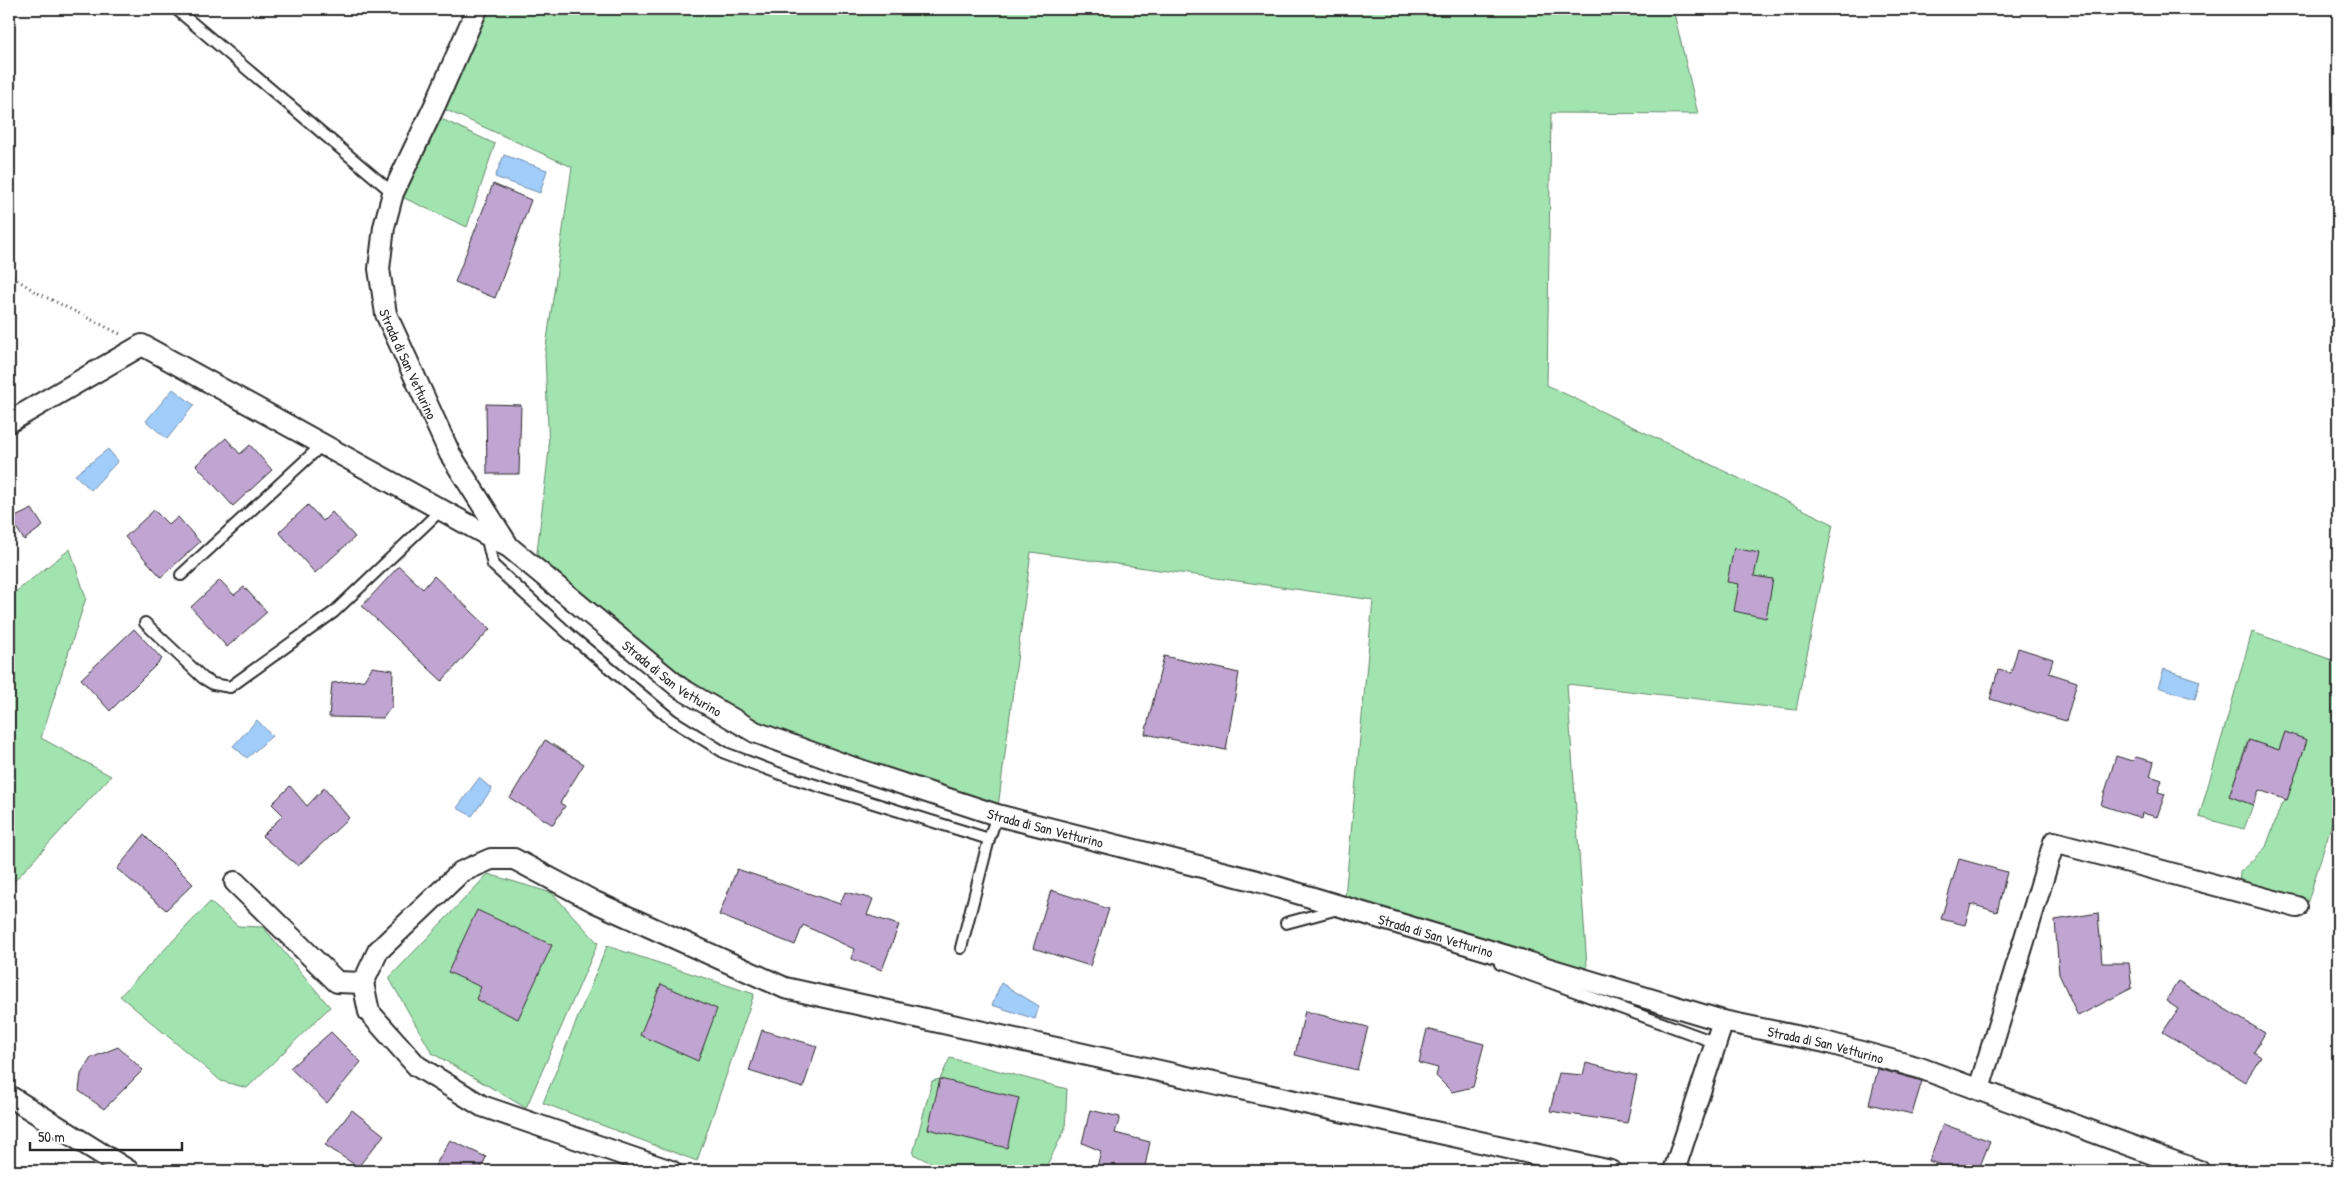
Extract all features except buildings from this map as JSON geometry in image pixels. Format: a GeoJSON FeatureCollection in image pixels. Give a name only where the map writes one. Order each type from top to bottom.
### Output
{"type":"FeatureCollection","features":[{"type":"Feature","properties":{"kind":"street","name":"Strada di San Vetturino"},"geometry":{"type":"LineString","coordinates":[[477,9],[393,194],[384,227],[380,269],[386,314],[450,454],[509,547],[680,688],[755,732],[851,767],[997,815],[1257,881],[1723,1021],[1825,1042],[1920,1068],[2199,1171]]}},
{"type":"Feature","properties":{"kind":"street"},"geometry":{"type":"LineString","coordinates":[[9,422],[142,345],[509,547]]}},
{"type":"Feature","properties":{"kind":"street"},"geometry":{"type":"LineString","coordinates":[[1979,1089],[2054,842],[2297,907]]}},
{"type":"Feature","properties":{"kind":"street"},"geometry":{"type":"LineString","coordinates":[[671,1171],[482,1106],[417,1066],[369,1012],[363,984],[378,951],[461,872],[491,859],[514,860],[594,902],[785,988],[1611,1171]]}},
{"type":"Feature","properties":{"kind":"street"},"geometry":{"type":"LineString","coordinates":[[235,882],[337,982],[363,984]]}},
{"type":"Feature","properties":{"kind":"street"},"geometry":{"type":"LineString","coordinates":[[1674,1171],[1714,1042],[1723,1021]]}},
{"type":"Feature","properties":{"kind":"street"},"geometry":{"type":"LineString","coordinates":[[9,1096],[129,1171]]}},
{"type":"Feature","properties":{"kind":"lane"},"geometry":{"type":"LineString","coordinates":[[176,9],[393,194]]}},
{"type":"Feature","properties":{"kind":"lane"},"geometry":{"type":"LineString","coordinates":[[181,575],[323,444]]}},
{"type":"Feature","properties":{"kind":"lane"},"geometry":{"type":"LineString","coordinates":[[145,623],[203,678],[214,684],[230,687],[334,612],[441,510]]}},
{"type":"Feature","properties":{"kind":"lane"},"geometry":{"type":"LineString","coordinates":[[486,534],[493,565],[672,720],[725,753],[783,775],[989,839]]}},
{"type":"Feature","properties":{"kind":"lane"},"geometry":{"type":"LineString","coordinates":[[961,948],[997,815]]}},
{"type":"Feature","properties":{"kind":"lane"},"geometry":{"type":"LineString","coordinates":[[1286,923],[1344,907],[1714,1042]]}},
{"type":"Feature","properties":{"kind":"path"},"geometry":{"type":"LineString","coordinates":[[9,274],[34,291],[142,345]]}},
{"type":"Feature","properties":{"kind":"green space"},"geometry":{"type":"Polygon","coordinates":[[[477,9],[1673,9],[1698,114],[1551,113],[1547,385],[1833,524],[1796,710],[1567,684],[1588,980],[1344,907],[1373,600],[1031,552],[997,815],[755,732],[535,569],[549,450],[545,354],[572,167],[435,105],[477,9]]]}},
{"type":"Feature","properties":{"kind":"green space"},"geometry":{"type":"Polygon","coordinates":[[[431,114],[495,144],[467,227],[393,193],[431,114]]]}},
{"type":"Feature","properties":{"kind":"green space"},"geometry":{"type":"Polygon","coordinates":[[[70,549],[86,598],[41,738],[111,776],[9,887],[9,597],[70,549]]]}},
{"type":"Feature","properties":{"kind":"green space"},"geometry":{"type":"Polygon","coordinates":[[[2252,632],[2338,662],[2338,803],[2307,904],[2239,886],[2240,872],[2266,847],[2281,805],[2287,799],[2307,740],[2285,732],[2279,750],[2248,740],[2229,796],[2253,805],[2244,829],[2199,817],[2252,632]]]}},
{"type":"Feature","properties":{"kind":"green space"},"geometry":{"type":"Polygon","coordinates":[[[488,874],[552,893],[598,943],[526,1108],[432,1053],[389,978],[488,874]]]}},
{"type":"Feature","properties":{"kind":"green space"},"geometry":{"type":"Polygon","coordinates":[[[210,902],[238,926],[263,927],[330,1007],[247,1088],[221,1081],[120,996],[210,902]]]}},
{"type":"Feature","properties":{"kind":"green space"},"geometry":{"type":"Polygon","coordinates":[[[607,946],[754,994],[697,1161],[543,1103],[607,946]]]}},
{"type":"Feature","properties":{"kind":"green space"},"geometry":{"type":"Polygon","coordinates":[[[950,1058],[1067,1089],[1065,1129],[1044,1171],[948,1171],[913,1154],[932,1081],[940,1079],[950,1058]]]}},
{"type":"Feature","properties":{"kind":"water"},"geometry":{"type":"Polygon","coordinates":[[[504,155],[547,170],[540,193],[495,177],[504,155]]]}},
{"type":"Feature","properties":{"kind":"water"},"geometry":{"type":"Polygon","coordinates":[[[173,389],[194,405],[167,439],[146,421],[173,389]]]}},
{"type":"Feature","properties":{"kind":"water"},"geometry":{"type":"Polygon","coordinates":[[[108,449],[118,461],[91,490],[75,475],[108,449]]]}},
{"type":"Feature","properties":{"kind":"water"},"geometry":{"type":"Polygon","coordinates":[[[2164,669],[2200,681],[2195,699],[2158,687],[2164,669]]]}},
{"type":"Feature","properties":{"kind":"water"},"geometry":{"type":"Polygon","coordinates":[[[257,720],[272,736],[247,758],[233,746],[257,720]]]}},
{"type":"Feature","properties":{"kind":"water"},"geometry":{"type":"Polygon","coordinates":[[[479,778],[492,789],[472,816],[457,808],[479,778]]]}},
{"type":"Feature","properties":{"kind":"water"},"geometry":{"type":"Polygon","coordinates":[[[1001,983],[1039,1006],[1035,1019],[992,1005],[1001,983]]]}}]}
